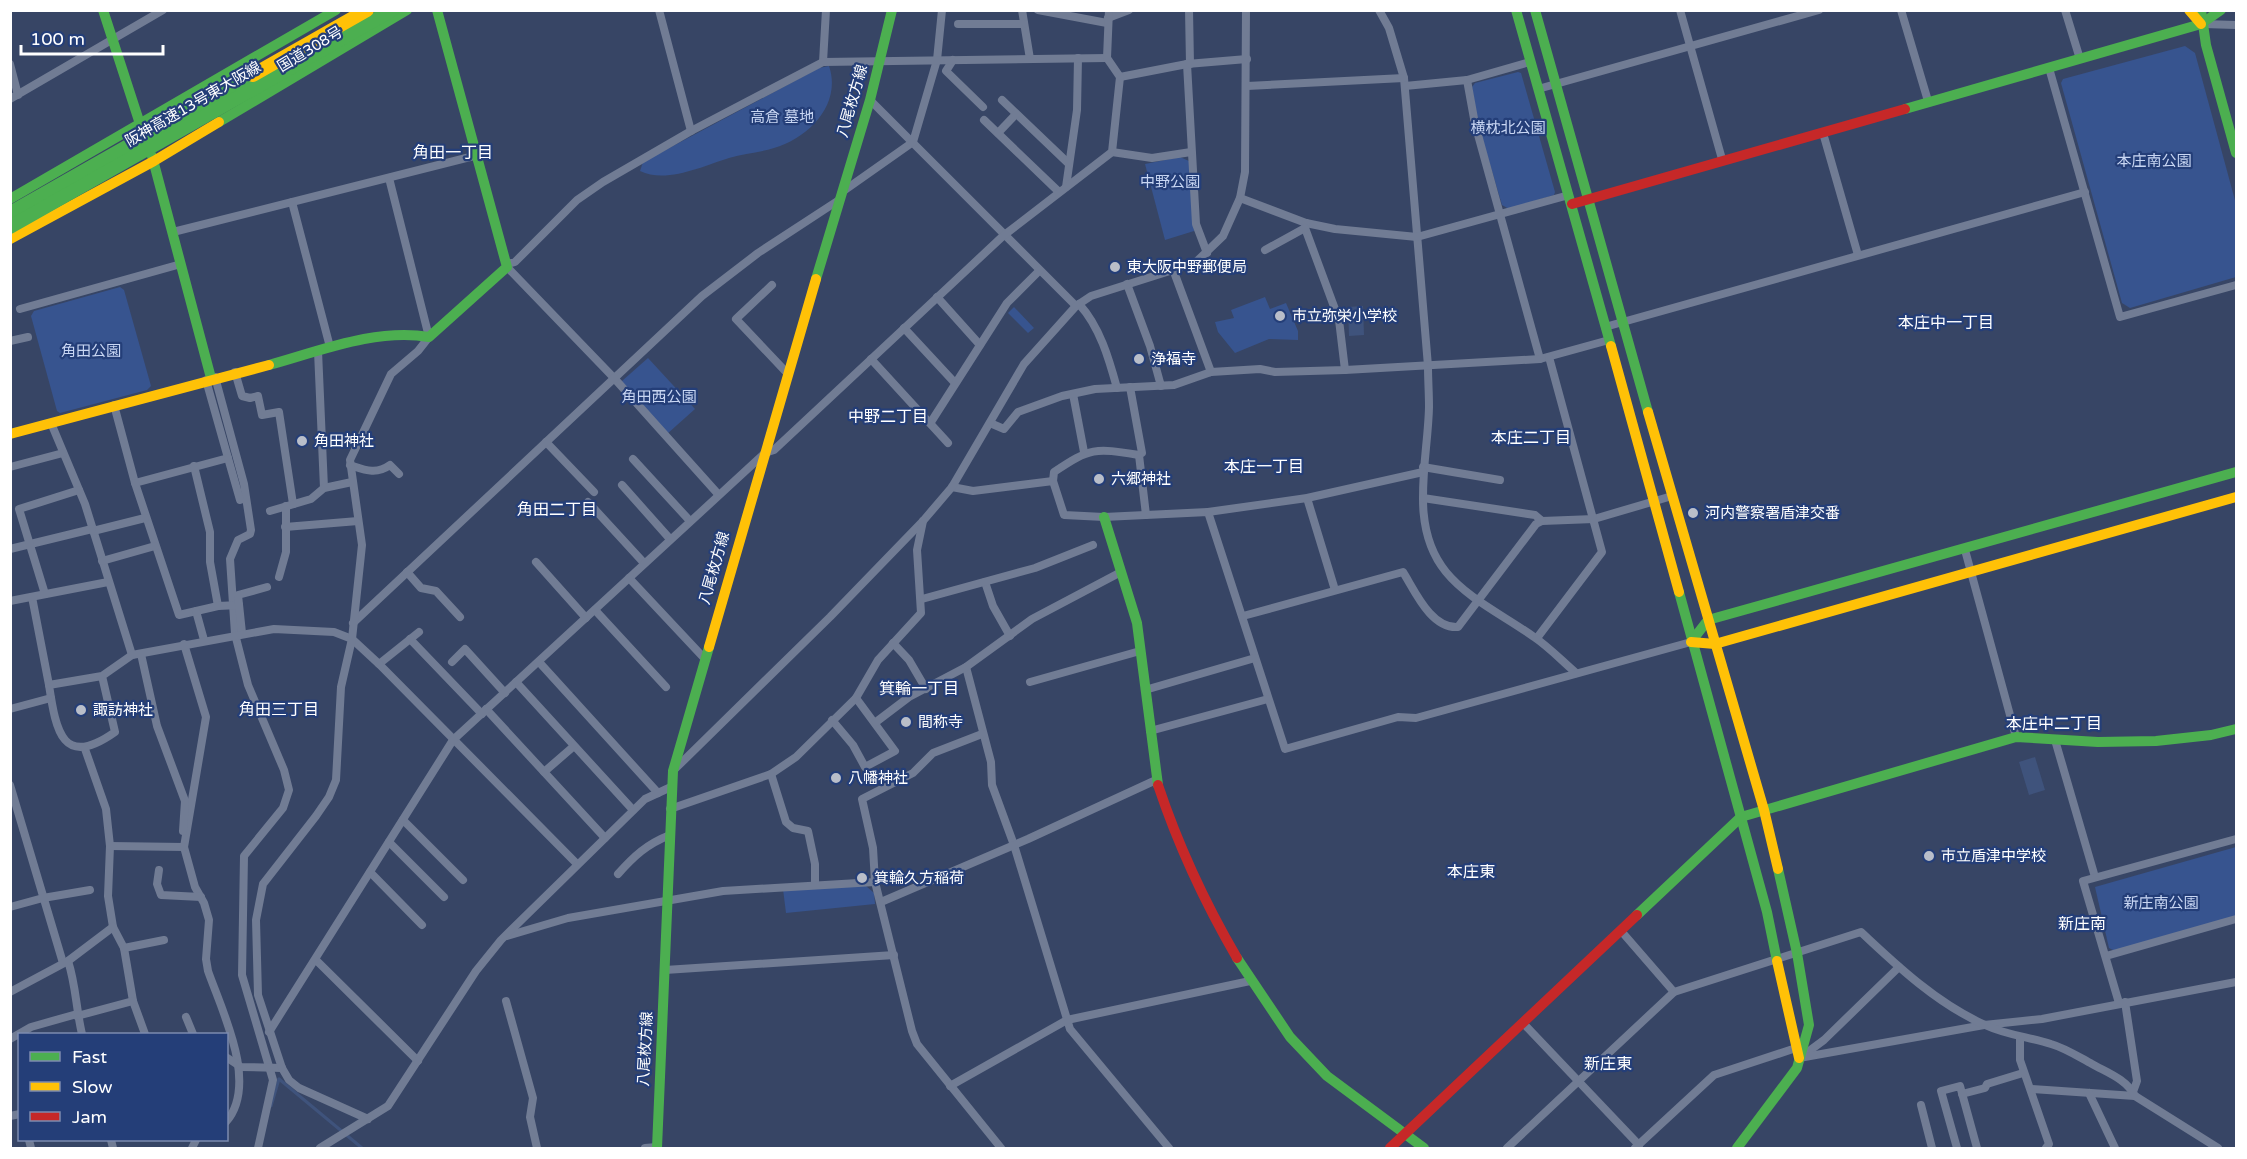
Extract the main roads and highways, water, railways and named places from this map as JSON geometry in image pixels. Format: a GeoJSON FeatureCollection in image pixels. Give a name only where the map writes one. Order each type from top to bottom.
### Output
{"type":"FeatureCollection","features":[{"type":"Feature","properties":{"kind":"main road"},"geometry":{"type":"LineString","coordinates":[[103,10],[111,42],[154,161],[210,378]]}},
{"type":"Feature","properties":{"kind":"main road","name":"国道308号"},"geometry":{"type":"LineString","coordinates":[[10,198],[336,10]]}},
{"type":"Feature","properties":{"kind":"main road","name":"阪神高速13号東大阪線"},"geometry":{"type":"LineString","coordinates":[[10,213],[367,10]]}},
{"type":"Feature","properties":{"kind":"main road","name":"阪神高速13号東大阪線"},"geometry":{"type":"LineString","coordinates":[[10,227],[392,10]]}},
{"type":"Feature","properties":{"kind":"main road","name":"国道308号"},"geometry":{"type":"LineString","coordinates":[[10,239],[154,161],[407,10]]}},
{"type":"Feature","properties":{"kind":"main road"},"geometry":{"type":"LineString","coordinates":[[10,434],[210,378],[387,334],[406,333],[429,337],[508,266],[437,10]]}},
{"type":"Feature","properties":{"kind":"main road","name":"八尾枚方線"},"geometry":{"type":"LineString","coordinates":[[653,1148],[665,970],[673,771],[870,100],[892,10]]}},
{"type":"Feature","properties":{"kind":"main road"},"geometry":{"type":"LineString","coordinates":[[1516,10],[1741,817],[1778,958],[1788,1024],[1798,1053]]}},
{"type":"Feature","properties":{"kind":"main road"},"geometry":{"type":"LineString","coordinates":[[1535,10],[1590,198],[1672,496],[1764,810],[1797,953],[1809,1025],[1798,1053],[1797,1068],[1737,1149]]}},
{"type":"Feature","properties":{"kind":"main road"},"geometry":{"type":"LineString","coordinates":[[2189,10],[2201,17],[2235,145]]}},
{"type":"Feature","properties":{"kind":"main road"},"geometry":{"type":"LineString","coordinates":[[1570,199],[1590,198],[2049,68],[2221,10]]}},
{"type":"Feature","properties":{"kind":"main road"},"geometry":{"type":"LineString","coordinates":[[1691,642],[1708,620],[1965,550],[2236,472]]}},
{"type":"Feature","properties":{"kind":"main road"},"geometry":{"type":"LineString","coordinates":[[1691,642],[1715,644],[1970,570],[2236,497]]}},
{"type":"Feature","properties":{"kind":"main road"},"geometry":{"type":"LineString","coordinates":[[1104,517],[1137,623],[1156,780],[1171,825],[1208,905],[1250,981],[1290,1037],[1327,1076],[1424,1149]]}},
{"type":"Feature","properties":{"kind":"main road"},"geometry":{"type":"LineString","coordinates":[[1390,1149],[1741,817],[2016,737],[2055,740],[2181,740],[2236,729]]}},
{"type":"Feature","properties":{"kind":"waterway"},"geometry":{"type":"LineString","coordinates":[[279,1079],[362,1148]]}},
{"type":"Feature","properties":{"kind":"waterway"},"geometry":{"type":"LineString","coordinates":[[271,1106],[279,1079]]}},
{"type":"Feature","properties":{"kind":"railway"},"geometry":{"type":"LineString","coordinates":[[10,225],[389,10]]}},
{"type":"Feature","properties":{"kind":"place","name":"東大阪中野郵便局"},"geometry":{"type":"Point","coordinates":[1115,267]}},
{"type":"Feature","properties":{"kind":"place","name":"市立弥栄小学校"},"geometry":{"type":"Point","coordinates":[1280,316]}},
{"type":"Feature","properties":{"kind":"place","name":"浄福寺"},"geometry":{"type":"Point","coordinates":[1139,359]}},
{"type":"Feature","properties":{"kind":"place","name":"角田神社"},"geometry":{"type":"Point","coordinates":[302,441]}},
{"type":"Feature","properties":{"kind":"place","name":"六郷神社"},"geometry":{"type":"Point","coordinates":[1099,479]}},
{"type":"Feature","properties":{"kind":"place","name":"河内警察署盾津交番"},"geometry":{"type":"Point","coordinates":[1693,513]}},
{"type":"Feature","properties":{"kind":"place","name":"諏訪神社"},"geometry":{"type":"Point","coordinates":[81,710]}},
{"type":"Feature","properties":{"kind":"place","name":"間称寺"},"geometry":{"type":"Point","coordinates":[906,722]}},
{"type":"Feature","properties":{"kind":"place","name":"八幡神社"},"geometry":{"type":"Point","coordinates":[836,778]}},
{"type":"Feature","properties":{"kind":"place","name":"市立盾津中学校"},"geometry":{"type":"Point","coordinates":[1929,856]}},
{"type":"Feature","properties":{"kind":"place","name":"箕輪久方稲荷"},"geometry":{"type":"Point","coordinates":[862,878]}},
{"type":"Feature","properties":{"kind":"district","name":"角田一丁目"},"geometry":{"type":"Point","coordinates":[453,153]}},
{"type":"Feature","properties":{"kind":"district","name":"本庄中一丁目"},"geometry":{"type":"Point","coordinates":[1946,323]}},
{"type":"Feature","properties":{"kind":"district","name":"中野二丁目"},"geometry":{"type":"Point","coordinates":[888,417]}},
{"type":"Feature","properties":{"kind":"district","name":"本庄二丁目"},"geometry":{"type":"Point","coordinates":[1531,438]}},
{"type":"Feature","properties":{"kind":"district","name":"本庄一丁目"},"geometry":{"type":"Point","coordinates":[1264,467]}},
{"type":"Feature","properties":{"kind":"district","name":"角田二丁目"},"geometry":{"type":"Point","coordinates":[557,510]}},
{"type":"Feature","properties":{"kind":"district","name":"箕輪一丁目"},"geometry":{"type":"Point","coordinates":[919,689]}},
{"type":"Feature","properties":{"kind":"district","name":"角田三丁目"},"geometry":{"type":"Point","coordinates":[279,710]}},
{"type":"Feature","properties":{"kind":"district","name":"本庄中二丁目"},"geometry":{"type":"Point","coordinates":[2054,724]}},
{"type":"Feature","properties":{"kind":"district","name":"本庄東"},"geometry":{"type":"Point","coordinates":[1471,872]}},
{"type":"Feature","properties":{"kind":"district","name":"新庄南"},"geometry":{"type":"Point","coordinates":[2082,924]}},
{"type":"Feature","properties":{"kind":"district","name":"新庄東"},"geometry":{"type":"Point","coordinates":[1608,1064]}},
{"type":"Feature","properties":{"kind":"park label","name":"高倉 墓地"},"geometry":{"type":"Point","coordinates":[782,117]}},
{"type":"Feature","properties":{"kind":"park label","name":"横枕北公園"},"geometry":{"type":"Point","coordinates":[1508,128]}},
{"type":"Feature","properties":{"kind":"park label","name":"本庄南公園"},"geometry":{"type":"Point","coordinates":[2154,161]}},
{"type":"Feature","properties":{"kind":"park label","name":"中野公園"},"geometry":{"type":"Point","coordinates":[1170,182]}},
{"type":"Feature","properties":{"kind":"park label","name":"角田公園"},"geometry":{"type":"Point","coordinates":[91,351]}},
{"type":"Feature","properties":{"kind":"park label","name":"角田西公園"},"geometry":{"type":"Point","coordinates":[659,397]}},
{"type":"Feature","properties":{"kind":"park label","name":"新庄南公園"},"geometry":{"type":"Point","coordinates":[2161,903]}}]}
